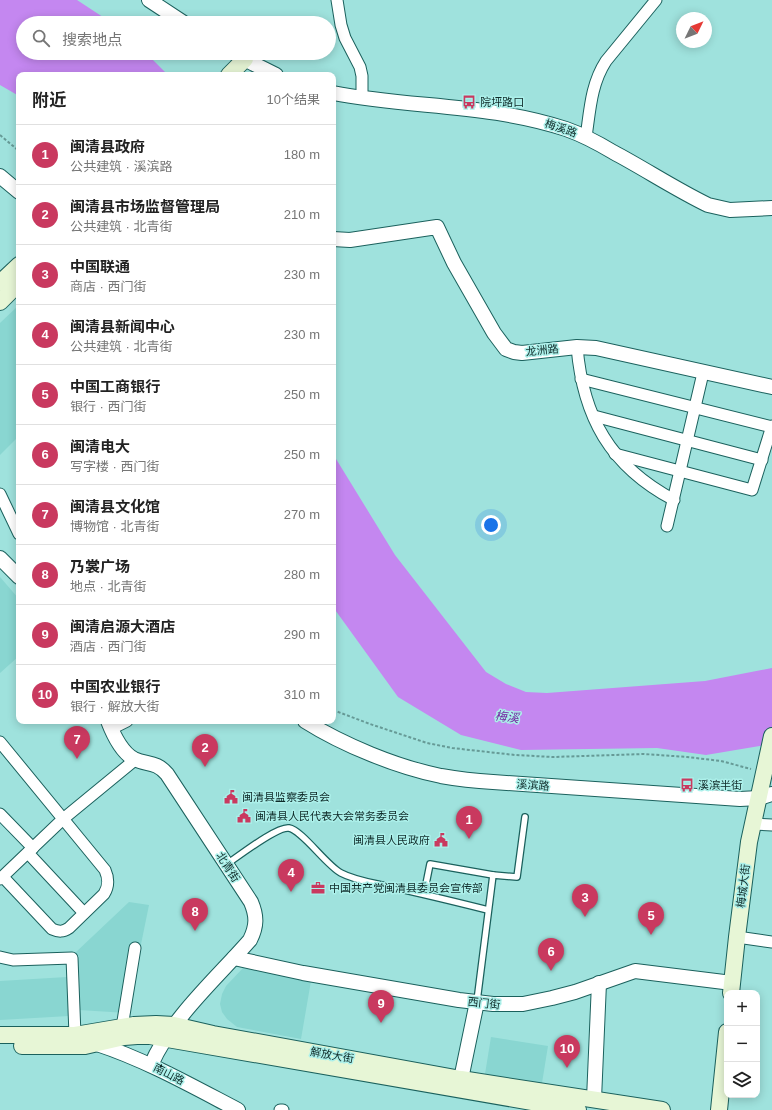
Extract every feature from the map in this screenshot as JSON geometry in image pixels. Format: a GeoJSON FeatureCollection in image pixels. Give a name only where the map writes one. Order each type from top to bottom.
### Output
{"type":"FeatureCollection","features":[{"type":"Feature","properties":{"kind":"main road"},"geometry":{"type":"LineString","coordinates":[[233,72],[244,63]]}},
{"type":"Feature","properties":{"kind":"main road"},"geometry":{"type":"LineString","coordinates":[[0,283],[16,268]]}},
{"type":"Feature","properties":{"kind":"main road"},"geometry":{"type":"LineString","coordinates":[[0,302],[16,286]]}},
{"type":"Feature","properties":{"kind":"main road","name":"梅城大街"},"geometry":{"type":"LineString","coordinates":[[732,988],[737,937],[753,824],[765,796],[763,780],[772,736]]}},
{"type":"Feature","properties":{"kind":"main road","name":"解放大街"},"geometry":{"type":"LineString","coordinates":[[0,1035],[75,1035],[122,1027],[156,1024],[174,1025],[213,1034],[461,1079],[594,1098],[662,1110]]}},
{"type":"Feature","properties":{"kind":"main road","name":"解放大街"},"geometry":{"type":"LineString","coordinates":[[0,1045],[72,1046],[97,1044],[112,1039],[137,1036],[164,1039],[209,1048],[578,1110]]}},
{"type":"Feature","properties":{"kind":"main road"},"geometry":{"type":"LineString","coordinates":[[719,1110],[724,1061]]}},
{"type":"Feature","properties":{"kind":"street"},"geometry":{"type":"LineString","coordinates":[[149,0],[173,16]]}},
{"type":"Feature","properties":{"kind":"street"},"geometry":{"type":"LineString","coordinates":[[337,0],[341,25],[345,38],[360,67],[362,76],[362,98]]}},
{"type":"Feature","properties":{"kind":"street"},"geometry":{"type":"LineString","coordinates":[[586,137],[595,82],[600,71],[610,56],[656,0]]}},
{"type":"Feature","properties":{"kind":"street"},"geometry":{"type":"LineString","coordinates":[[244,63],[267,72]]}},
{"type":"Feature","properties":{"kind":"street","name":"梅溪路"},"geometry":{"type":"LineString","coordinates":[[336,94],[362,98],[498,112],[543,122],[586,137],[708,205],[730,210],[772,208]]}},
{"type":"Feature","properties":{"kind":"street"},"geometry":{"type":"LineString","coordinates":[[0,176],[16,189]]}},
{"type":"Feature","properties":{"kind":"street","name":"龙洲路"},"geometry":{"type":"LineString","coordinates":[[336,239],[350,240],[437,227],[454,263],[494,333],[506,348],[514,352],[522,353],[577,347],[596,348],[703,373],[772,387]]}},
{"type":"Feature","properties":{"kind":"street"},"geometry":{"type":"LineString","coordinates":[[577,347],[581,379],[594,416],[605,440],[615,454],[630,470],[645,482],[674,500]]}},
{"type":"Feature","properties":{"kind":"street"},"geometry":{"type":"LineString","coordinates":[[667,526],[703,373]]}},
{"type":"Feature","properties":{"kind":"street"},"geometry":{"type":"LineString","coordinates":[[581,379],[772,426],[752,490],[615,454]]}},
{"type":"Feature","properties":{"kind":"street"},"geometry":{"type":"LineString","coordinates":[[594,416],[762,460]]}},
{"type":"Feature","properties":{"kind":"street"},"geometry":{"type":"LineString","coordinates":[[0,494],[16,528]]}},
{"type":"Feature","properties":{"kind":"street"},"geometry":{"type":"LineString","coordinates":[[0,558],[16,574]]}},
{"type":"Feature","properties":{"kind":"street","name":"溪滨路"},"geometry":{"type":"LineString","coordinates":[[310,724],[336,738],[374,755],[441,776],[493,782],[740,799],[765,796]]}},
{"type":"Feature","properties":{"kind":"street","name":"北青街"},"geometry":{"type":"LineString","coordinates":[[109,725],[129,756],[163,768],[251,902],[256,920],[255,930],[250,940],[174,1025],[164,1039],[151,1065]]}},
{"type":"Feature","properties":{"kind":"street"},"geometry":{"type":"LineString","coordinates":[[0,742],[63,819],[105,870],[107,876],[107,889],[104,894],[70,928],[65,931],[58,931],[52,929],[1,878],[63,819],[136,759]]}},
{"type":"Feature","properties":{"kind":"street"},"geometry":{"type":"LineString","coordinates":[[0,814],[84,913]]}},
{"type":"Feature","properties":{"kind":"street"},"geometry":{"type":"LineString","coordinates":[[753,824],[772,825]]}},
{"type":"Feature","properties":{"kind":"street"},"geometry":{"type":"LineString","coordinates":[[737,937],[772,942]]}},
{"type":"Feature","properties":{"kind":"street"},"geometry":{"type":"LineString","coordinates":[[122,1027],[135,948]]}},
{"type":"Feature","properties":{"kind":"street"},"geometry":{"type":"LineString","coordinates":[[0,957],[13,960],[72,958],[75,1035]]}},
{"type":"Feature","properties":{"kind":"street","name":"西门街"},"geometry":{"type":"LineString","coordinates":[[234,958],[303,973],[477,1002],[510,1005],[523,1004],[575,992],[634,972],[732,988]]}},
{"type":"Feature","properties":{"kind":"street"},"geometry":{"type":"LineString","coordinates":[[594,1098],[599,983]]}},
{"type":"Feature","properties":{"kind":"street"},"geometry":{"type":"LineString","coordinates":[[461,1079],[477,1002]]}},
{"type":"Feature","properties":{"kind":"street","name":"南山路"},"geometry":{"type":"LineString","coordinates":[[97,1044],[121,1052],[151,1065],[238,1110]]}},
{"type":"Feature","properties":{"kind":"lane"},"geometry":{"type":"LineString","coordinates":[[424,894],[430,864],[493,875],[517,877],[524,817]]}},
{"type":"Feature","properties":{"kind":"lane"},"geometry":{"type":"LineString","coordinates":[[227,864],[278,830],[290,828],[301,835],[341,873],[488,910]]}},
{"type":"Feature","properties":{"kind":"lane"},"geometry":{"type":"LineString","coordinates":[[477,1002],[493,875]]}},
{"type":"Feature","properties":{"kind":"path"},"geometry":{"type":"LineString","coordinates":[[0,135],[16,148]]}},
{"type":"Feature","properties":{"kind":"path"},"geometry":{"type":"LineString","coordinates":[[336,711],[427,743],[452,748],[546,757],[644,754],[680,756],[721,761],[751,769]]}},
{"type":"Feature","properties":{"kind":"shaded area"},"geometry":{"type":"Polygon","coordinates":[[[16,308],[16,439],[0,455],[0,323],[16,308]]]}},
{"type":"Feature","properties":{"kind":"shaded area"},"geometry":{"type":"Polygon","coordinates":[[[0,577],[16,596],[16,659],[0,673],[0,577]]]}},
{"type":"Feature","properties":{"kind":"shaded area"},"geometry":{"type":"Polygon","coordinates":[[[129,902],[149,905],[127,1013],[79,1010],[75,953],[129,902]]]}},
{"type":"Feature","properties":{"kind":"shaded area"},"geometry":{"type":"Polygon","coordinates":[[[243,968],[311,981],[301,1039],[237,1027],[227,1019],[222,1012],[220,1004],[222,994],[226,986],[243,968]]]}},
{"type":"Feature","properties":{"kind":"shaded area"},"geometry":{"type":"Polygon","coordinates":[[[67,977],[69,1016],[0,1020],[0,981],[67,977]]]}},
{"type":"Feature","properties":{"kind":"shaded area"},"geometry":{"type":"Polygon","coordinates":[[[491,1037],[548,1046],[542,1083],[485,1074],[491,1037]]]}},
{"type":"Feature","properties":{"kind":"water"},"geometry":{"type":"Polygon","coordinates":[[[0,0],[77,0],[101,16],[16,16],[16,60],[153,60],[165,72],[16,72],[16,94],[0,85],[0,0]]]}},
{"type":"Feature","properties":{"kind":"water","name":"梅溪"},"geometry":{"type":"Polygon","coordinates":[[[336,459],[395,555],[486,672],[506,684],[526,692],[547,693],[705,681],[772,668],[772,744],[706,755],[657,748],[521,750],[461,735],[398,697],[336,611],[336,459]]]}},
{"type":"Feature","properties":{"kind":"place","name":"院坪路口"},"geometry":{"type":"Point","coordinates":[469,102]}},
{"type":"Feature","properties":{"kind":"place","name":"闽清县文化馆"},"geometry":{"type":"Point","coordinates":[77,759]}},
{"type":"Feature","properties":{"kind":"place","name":"闽清县市场监督管理局"},"geometry":{"type":"Point","coordinates":[205,767]}},
{"type":"Feature","properties":{"kind":"place","name":"溪滨半街"},"geometry":{"type":"Point","coordinates":[687,785]}},
{"type":"Feature","properties":{"kind":"place","name":"闽清县监察委员会"},"geometry":{"type":"Point","coordinates":[231,797]}},
{"type":"Feature","properties":{"kind":"place","name":"闽清县人民代表大会常务委员会"},"geometry":{"type":"Point","coordinates":[244,816]}},
{"type":"Feature","properties":{"kind":"place","name":"闽清县政府"},"geometry":{"type":"Point","coordinates":[469,839]}},
{"type":"Feature","properties":{"kind":"place","name":"闽清县人民政府"},"geometry":{"type":"Point","coordinates":[441,840]}},
{"type":"Feature","properties":{"kind":"place","name":"中国共产党闽清县委员会宣传部"},"geometry":{"type":"Point","coordinates":[318,888]}},
{"type":"Feature","properties":{"kind":"place","name":"闽清县新闻中心"},"geometry":{"type":"Point","coordinates":[291,892]}},
{"type":"Feature","properties":{"kind":"place","name":"中国联通"},"geometry":{"type":"Point","coordinates":[585,917]}},
{"type":"Feature","properties":{"kind":"place","name":"乃裳广场"},"geometry":{"type":"Point","coordinates":[195,931]}},
{"type":"Feature","properties":{"kind":"place","name":"中国工商银行"},"geometry":{"type":"Point","coordinates":[651,935]}},
{"type":"Feature","properties":{"kind":"place","name":"闽清电大"},"geometry":{"type":"Point","coordinates":[551,971]}},
{"type":"Feature","properties":{"kind":"place","name":"闽清启源大酒店"},"geometry":{"type":"Point","coordinates":[381,1023]}},
{"type":"Feature","properties":{"kind":"place","name":"中国农业银行"},"geometry":{"type":"Point","coordinates":[567,1068]}}]}
